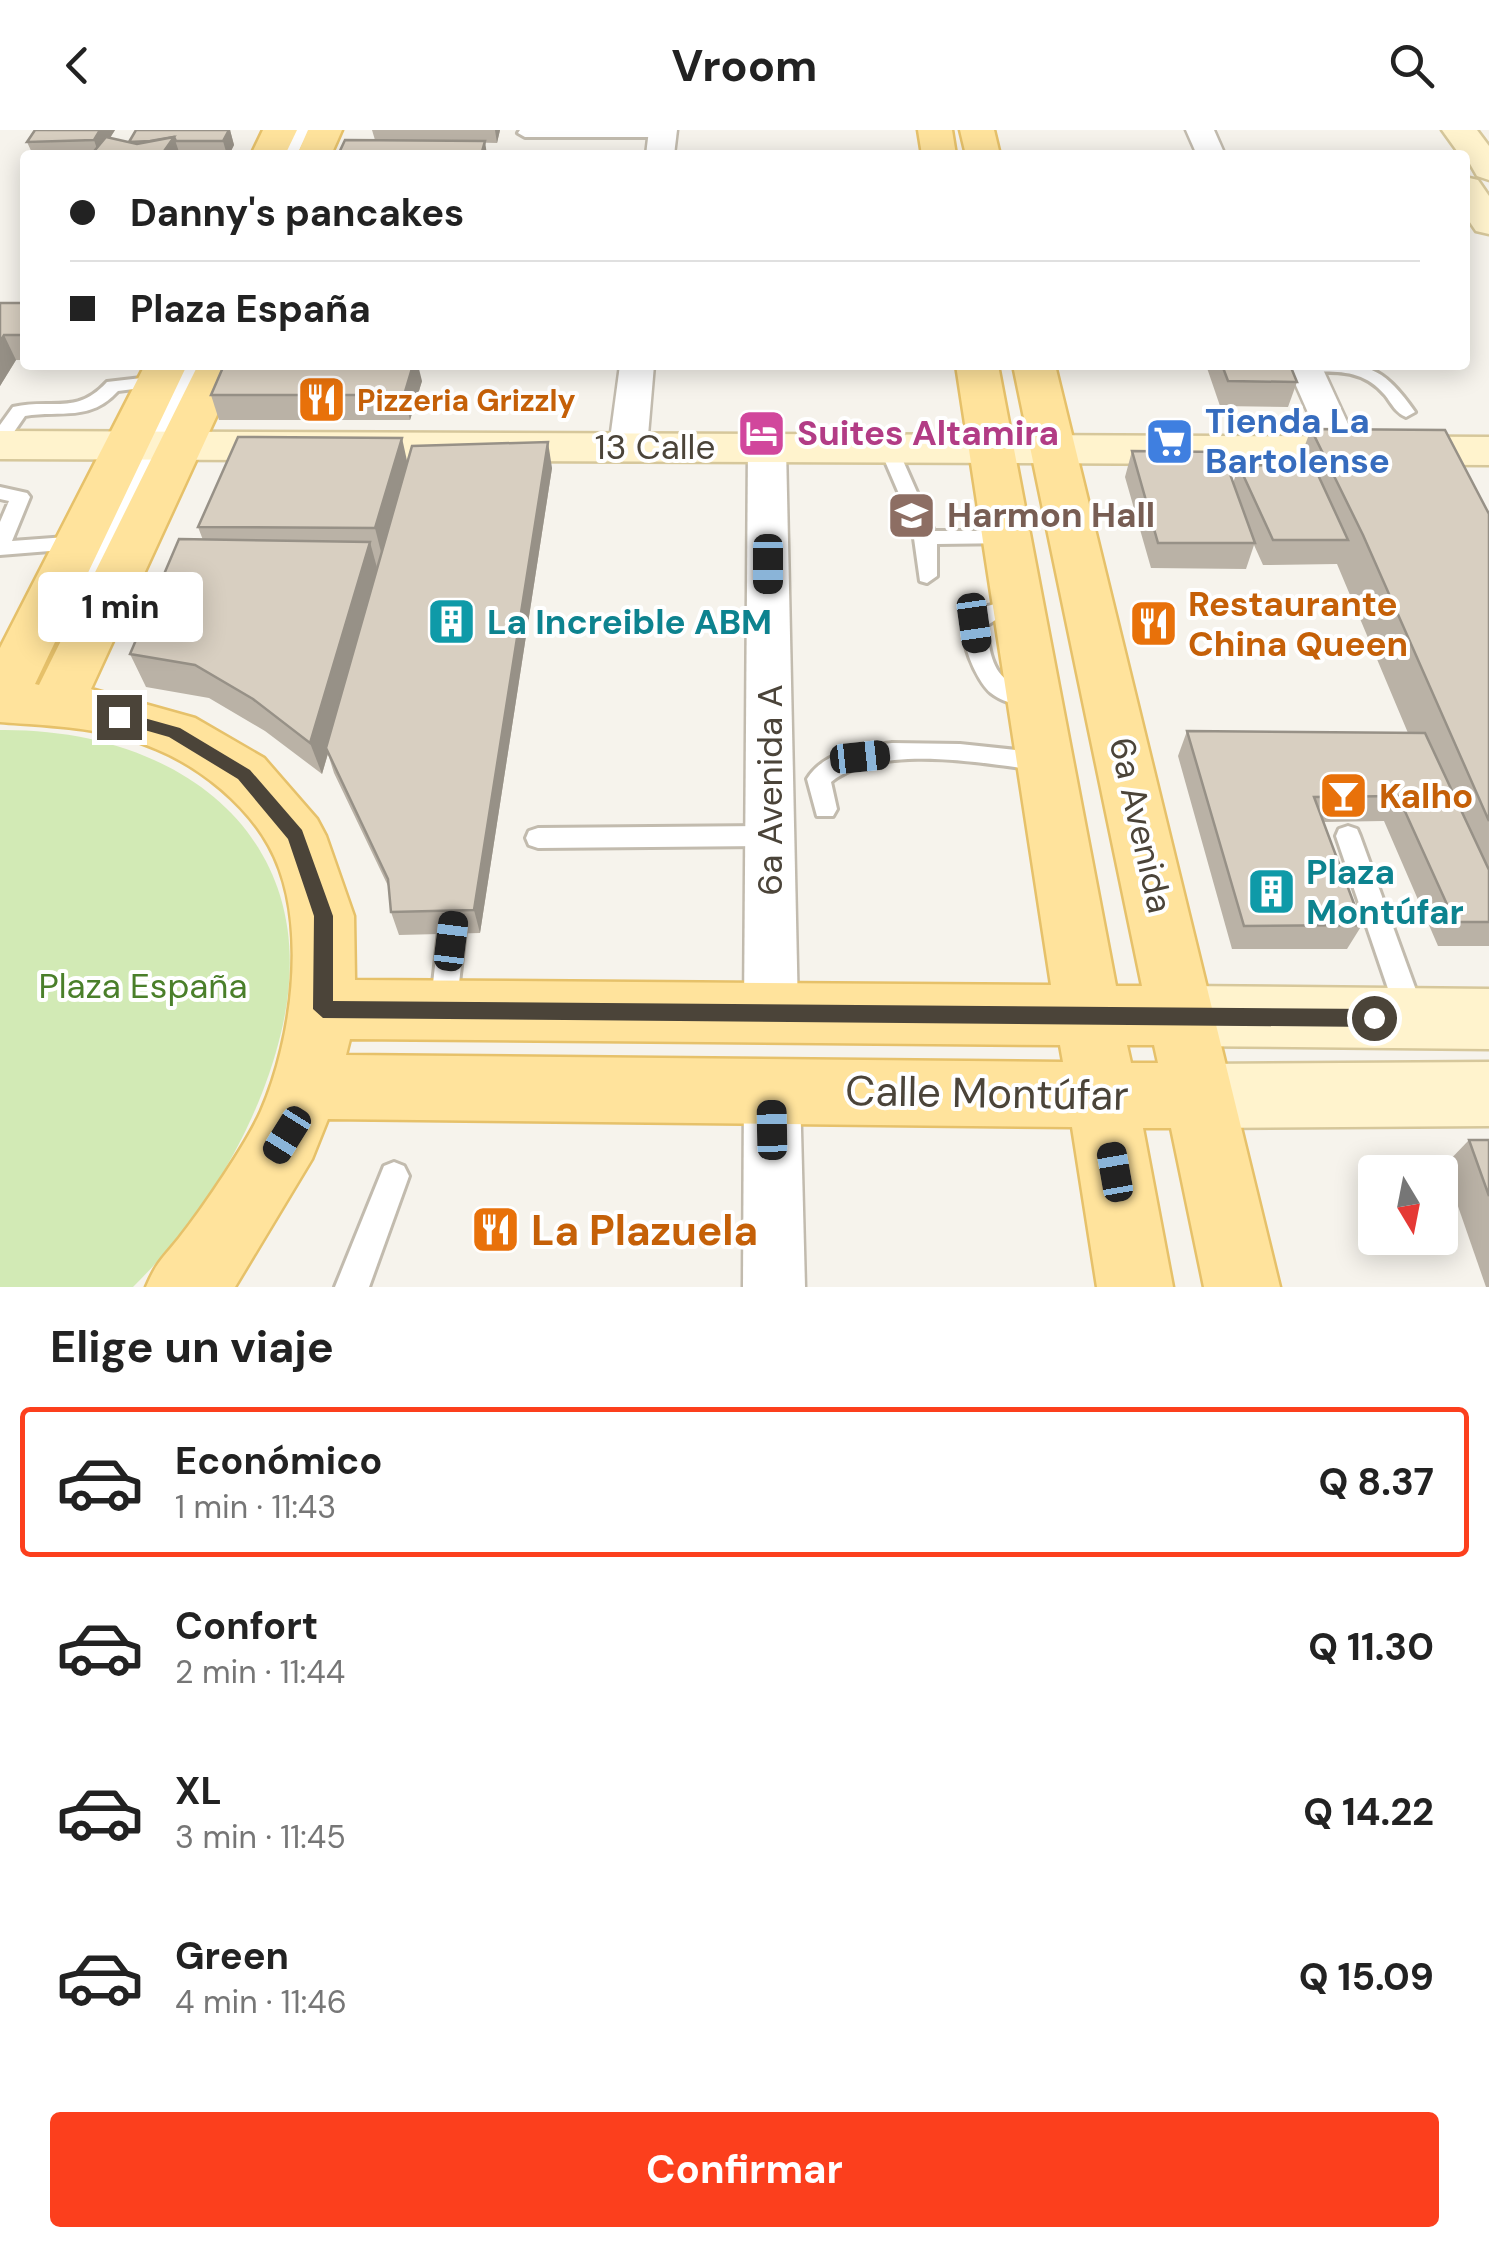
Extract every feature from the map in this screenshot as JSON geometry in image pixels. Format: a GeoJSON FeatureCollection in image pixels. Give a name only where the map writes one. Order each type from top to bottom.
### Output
{"type":"FeatureCollection","features":[{"type":"Feature","properties":{"kind":"main road"},"geometry":{"type":"LineString","coordinates":[[20,699],[154,445],[172,370]]}},
{"type":"Feature","properties":{"kind":"main road"},"geometry":{"type":"LineString","coordinates":[[20,699],[80,543],[215,370]]}},
{"type":"Feature","properties":{"kind":"main road","name":"6a Avenida"},"geometry":{"type":"LineString","coordinates":[[981,370],[1027,448],[1154,1055],[1134,1287]]}},
{"type":"Feature","properties":{"kind":"main road","name":"6a Avenida"},"geometry":{"type":"LineString","coordinates":[[1034,370],[1027,448],[1008,538],[1046,762],[1242,1287]]}},
{"type":"Feature","properties":{"kind":"main road"},"geometry":{"type":"LineString","coordinates":[[20,699],[174,732],[244,774],[296,836],[324,916],[323,1009],[305,1087],[287,1135],[205,1266],[184,1287]]}},
{"type":"Feature","properties":{"kind":"main road","name":"Calle Montúfar"},"geometry":{"type":"LineString","coordinates":[[323,1009],[771,1013],[1154,1055]]}},
{"type":"Feature","properties":{"kind":"main road","name":"Calle Montúfar"},"geometry":{"type":"LineString","coordinates":[[305,1087],[772,1091],[1154,1055]]}},
{"type":"Feature","properties":{"kind":"street"},"geometry":{"type":"LineString","coordinates":[[1459,130],[1489,169]]}},
{"type":"Feature","properties":{"kind":"street"},"geometry":{"type":"LineString","coordinates":[[1470,195],[1489,223]]}},
{"type":"Feature","properties":{"kind":"street"},"geometry":{"type":"LineString","coordinates":[[628,446],[636,370]]}},
{"type":"Feature","properties":{"kind":"street"},"geometry":{"type":"LineString","coordinates":[[1306,370],[1341,450]]}},
{"type":"Feature","properties":{"kind":"street","name":"13 Calle"},"geometry":{"type":"LineString","coordinates":[[0,442],[460,455],[628,446],[1489,451]]}},
{"type":"Feature","properties":{"kind":"street","name":"6a Avenida A"},"geometry":{"type":"LineString","coordinates":[[767,447],[771,1013]]}},
{"type":"Feature","properties":{"kind":"street","name":"Calle Montúfar"},"geometry":{"type":"LineString","coordinates":[[1154,1055],[1412,1018],[1489,1018]]}},
{"type":"Feature","properties":{"kind":"street","name":"Calle Montúfar"},"geometry":{"type":"LineString","coordinates":[[1154,1055],[1489,1094]]}},
{"type":"Feature","properties":{"kind":"street"},"geometry":{"type":"LineString","coordinates":[[772,1091],[774,1287]]}},
{"type":"Feature","properties":{"kind":"lane"},"geometry":{"type":"LineString","coordinates":[[525,134],[662,139]]}},
{"type":"Feature","properties":{"kind":"lane"},"geometry":{"type":"LineString","coordinates":[[0,442],[19,411],[84,411],[102,400],[113,386],[172,370]]}},
{"type":"Feature","properties":{"kind":"lane"},"geometry":{"type":"LineString","coordinates":[[1017,370],[1027,448],[1125,884]]}},
{"type":"Feature","properties":{"kind":"lane"},"geometry":{"type":"LineString","coordinates":[[1367,370],[1386,381],[1406,412]]}},
{"type":"Feature","properties":{"kind":"lane"},"geometry":{"type":"LineString","coordinates":[[66,616],[154,445]]}},
{"type":"Feature","properties":{"kind":"lane"},"geometry":{"type":"LineString","coordinates":[[888,447],[894,475],[903,484],[926,536],[927,576]]}},
{"type":"Feature","properties":{"kind":"lane"},"geometry":{"type":"LineString","coordinates":[[0,494],[20,497],[0,547],[80,543]]}},
{"type":"Feature","properties":{"kind":"lane"},"geometry":{"type":"LineString","coordinates":[[926,536],[1008,538]]}},
{"type":"Feature","properties":{"kind":"lane"},"geometry":{"type":"LineString","coordinates":[[825,809],[820,778],[828,767],[860,757],[952,753],[1046,762]]}},
{"type":"Feature","properties":{"kind":"lane"},"geometry":{"type":"LineString","coordinates":[[538,838],[770,836]]}},
{"type":"Feature","properties":{"kind":"lane"},"geometry":{"type":"LineString","coordinates":[[1348,836],[1412,1018]]}},
{"type":"Feature","properties":{"kind":"lane"},"geometry":{"type":"LineString","coordinates":[[443,1010],[458,875]]}},
{"type":"Feature","properties":{"kind":"lane"},"geometry":{"type":"LineString","coordinates":[[351,1287],[358,1279],[394,1176]]}},
{"type":"Feature","properties":{"kind":"green space","name":"Plaza España"},"geometry":{"type":"Polygon","coordinates":[[[0,730],[66,734],[126,749],[180,774],[226,808],[260,851],[282,903],[290,964],[281,1033],[258,1103],[205,1201],[133,1287],[0,1287],[0,730]]]}},
{"type":"Feature","properties":{"kind":"building"},"geometry":{"type":"Polygon","coordinates":[[[35,130],[100,130],[94,140],[27,142],[35,130]]]}},
{"type":"Feature","properties":{"kind":"building"},"geometry":{"type":"Polygon","coordinates":[[[136,130],[229,130],[223,141],[176,141],[174,137],[129,142],[136,130]]]}},
{"type":"Feature","properties":{"kind":"building"},"geometry":{"type":"Polygon","coordinates":[[[106,137],[137,144],[174,137],[165,150],[95,150],[106,137]]]}},
{"type":"Feature","properties":{"kind":"building"},"geometry":{"type":"Polygon","coordinates":[[[345,140],[485,141],[482,150],[340,150],[345,140]]]}},
{"type":"Feature","properties":{"kind":"building"},"geometry":{"type":"Polygon","coordinates":[[[0,303],[20,303],[20,335],[4,335],[0,342],[0,303]]]}},
{"type":"Feature","properties":{"kind":"building"},"geometry":{"type":"Polygon","coordinates":[[[222,370],[412,370],[404,395],[211,395],[222,370]]]}},
{"type":"Feature","properties":{"kind":"building"},"geometry":{"type":"Polygon","coordinates":[[[1224,370],[1292,370],[1297,382],[1228,381],[1224,370]]]}},
{"type":"Feature","properties":{"kind":"building"},"geometry":{"type":"Polygon","coordinates":[[[1311,429],[1445,430],[1489,514],[1489,821],[1363,535],[1311,429]]]}},
{"type":"Feature","properties":{"kind":"building"},"geometry":{"type":"Polygon","coordinates":[[[238,437],[402,438],[375,528],[198,527],[238,437]]]}},
{"type":"Feature","properties":{"kind":"building","name":"La Increible ABM"},"geometry":{"type":"Polygon","coordinates":[[[548,442],[474,910],[391,912],[388,879],[326,748],[412,446],[548,442]]]}},
{"type":"Feature","properties":{"kind":"building"},"geometry":{"type":"Polygon","coordinates":[[[1132,451],[1222,452],[1255,543],[1158,543],[1132,451]]]}},
{"type":"Feature","properties":{"kind":"building"},"geometry":{"type":"Polygon","coordinates":[[[1313,464],[1348,540],[1273,540],[1239,466],[1313,464]]]}},
{"type":"Feature","properties":{"kind":"building"},"geometry":{"type":"Polygon","coordinates":[[[179,539],[370,542],[310,743],[253,699],[195,665],[130,654],[179,539]]]}},
{"type":"Feature","properties":{"kind":"building","name":"Plaza Montúfar"},"geometry":{"type":"Polygon","coordinates":[[[1187,731],[1425,733],[1489,870],[1489,922],[1455,922],[1398,796],[1314,797],[1362,925],[1244,926],[1187,731]]]}},
{"type":"Feature","properties":{"kind":"building"},"geometry":{"type":"Polygon","coordinates":[[[1469,1140],[1489,1140],[1489,1196],[1469,1140]]]}},
{"type":"Feature","properties":{"kind":"place","name":"Pizzeria Grizzly"},"geometry":{"type":"Point","coordinates":[322,400]}},
{"type":"Feature","properties":{"kind":"place","name":"Suites Altamira"},"geometry":{"type":"Point","coordinates":[762,433]}},
{"type":"Feature","properties":{"kind":"place","name":"Tienda La Bartolense"},"geometry":{"type":"Point","coordinates":[1170,441]}},
{"type":"Feature","properties":{"kind":"place","name":"Harmon Hall"},"geometry":{"type":"Point","coordinates":[912,515]}},
{"type":"Feature","properties":{"kind":"place","name":"La Increible ABM"},"geometry":{"type":"Point","coordinates":[452,622]}},
{"type":"Feature","properties":{"kind":"place","name":"Restaurante China Queen"},"geometry":{"type":"Point","coordinates":[1153,624]}},
{"type":"Feature","properties":{"kind":"place","name":"Kalho"},"geometry":{"type":"Point","coordinates":[1344,796]}},
{"type":"Feature","properties":{"kind":"place","name":"Plaza Montúfar"},"geometry":{"type":"Point","coordinates":[1271,892]}},
{"type":"Feature","properties":{"kind":"place","name":"La Plazuela"},"geometry":{"type":"Point","coordinates":[496,1230]}},
{"type":"Feature","properties":{"kind":"route"},"geometry":{"type":"LineString","coordinates":[[119,717],[174,732],[244,774],[296,836],[324,916],[323,1009],[1374,1018]]}}]}
